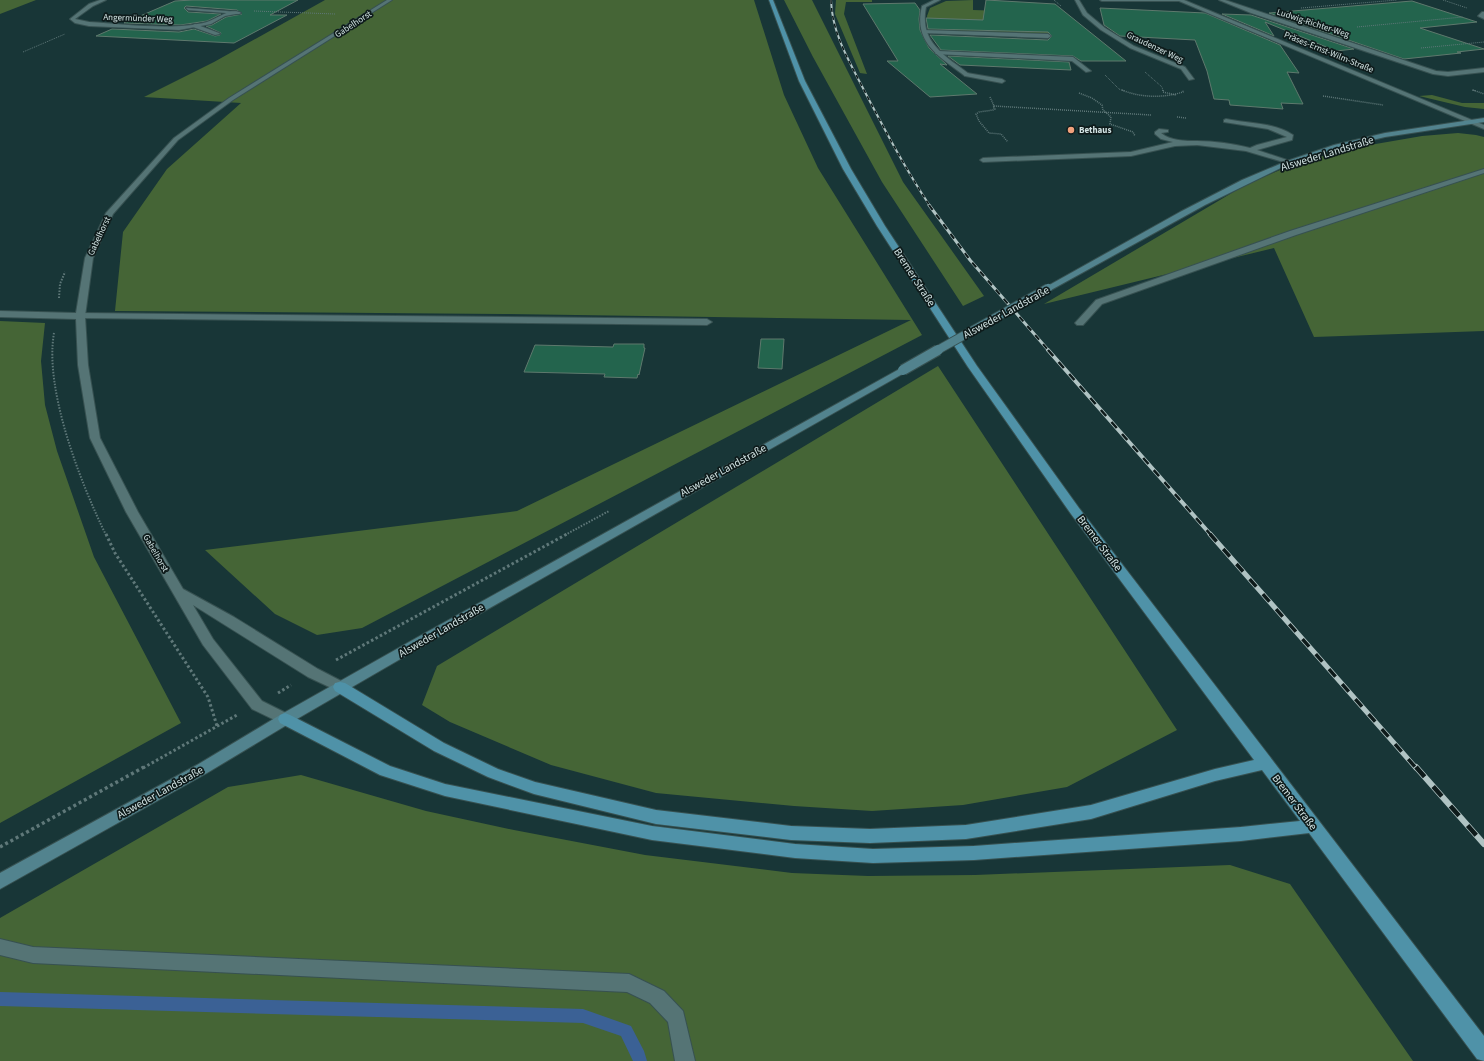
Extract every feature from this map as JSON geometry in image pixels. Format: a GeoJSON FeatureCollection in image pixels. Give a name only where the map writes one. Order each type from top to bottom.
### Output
{"type":"FeatureCollection","features":[{"type":"Feature","properties":{"kind":"main road","name":"Bremer Straße"},"geometry":{"type":"LineString","coordinates":[[771,0],[802,81],[847,169],[885,232],[973,366],[1076,511],[1484,1052]]}},
{"type":"Feature","properties":{"kind":"main road","name":"Alsweder Landstraße"},"geometry":{"type":"LineString","coordinates":[[0,882],[202,769],[340,687],[1048,288],[1160,225],[1243,182],[1290,162],[1358,142],[1436,126],[1484,120]]}},
{"type":"Feature","properties":{"kind":"main road"},"geometry":{"type":"LineString","coordinates":[[340,687],[440,747],[493,773],[534,788],[656,817],[792,833],[870,836],[966,832],[1091,812],[1215,775],[1266,763]]}},
{"type":"Feature","properties":{"kind":"main road"},"geometry":{"type":"LineString","coordinates":[[285,719],[385,771],[445,790],[652,833],[795,851],[873,856],[974,853],[1241,834],[1313,826]]}},
{"type":"Feature","properties":{"kind":"street","name":"Angermünder Weg"},"geometry":{"type":"LineString","coordinates":[[104,0],[91,5],[72,19],[77,22],[89,24],[179,28],[209,23],[224,15],[239,12]]}},
{"type":"Feature","properties":{"kind":"street","name":"Gabelhorst"},"geometry":{"type":"LineString","coordinates":[[285,719],[257,705],[208,642],[132,512],[95,438],[83,365],[80,316],[89,258],[110,213],[176,139],[232,100],[390,0]]}},
{"type":"Feature","properties":{"kind":"street"},"geometry":{"type":"LineString","coordinates":[[938,0],[924,6],[921,16],[924,36],[931,47],[967,75],[1002,81]]}},
{"type":"Feature","properties":{"kind":"street","name":"Graudenzer Weg"},"geometry":{"type":"LineString","coordinates":[[1077,0],[1085,14],[1103,29],[1132,47],[1183,68],[1190,79]]}},
{"type":"Feature","properties":{"kind":"street"},"geometry":{"type":"LineString","coordinates":[[1102,0],[1144,2],[1181,0]]}},
{"type":"Feature","properties":{"kind":"street","name":"Präses-Ernst-Wilm-Straße"},"geometry":{"type":"LineString","coordinates":[[1181,0],[1484,127]]}},
{"type":"Feature","properties":{"kind":"street","name":"Ludwig-Richter-Weg"},"geometry":{"type":"LineString","coordinates":[[1221,0],[1266,17],[1434,73],[1448,74],[1484,70]]}},
{"type":"Feature","properties":{"kind":"street"},"geometry":{"type":"LineString","coordinates":[[188,9],[239,12]]}},
{"type":"Feature","properties":{"kind":"street"},"geometry":{"type":"LineString","coordinates":[[195,26],[217,34]]}},
{"type":"Feature","properties":{"kind":"street"},"geometry":{"type":"LineString","coordinates":[[924,31],[1048,36]]}},
{"type":"Feature","properties":{"kind":"street"},"geometry":{"type":"LineString","coordinates":[[938,53],[1073,59],[1088,71]]}},
{"type":"Feature","properties":{"kind":"street"},"geometry":{"type":"LineString","coordinates":[[1226,121],[1237,125],[1279,130],[1291,136],[1290,139],[1259,146],[1251,150]]}},
{"type":"Feature","properties":{"kind":"street"},"geometry":{"type":"LineString","coordinates":[[1166,131],[1159,132],[1157,134],[1163,138],[1183,143],[1212,144],[1251,150],[1290,162]]}},
{"type":"Feature","properties":{"kind":"street"},"geometry":{"type":"LineString","coordinates":[[983,160],[1131,154],[1183,143]]}},
{"type":"Feature","properties":{"kind":"street"},"geometry":{"type":"LineString","coordinates":[[1080,323],[1099,302],[1292,233],[1484,171]]}},
{"type":"Feature","properties":{"kind":"street"},"geometry":{"type":"LineString","coordinates":[[0,314],[707,322]]}},
{"type":"Feature","properties":{"kind":"street"},"geometry":{"type":"LineString","coordinates":[[178,591],[229,620],[312,673],[340,687]]}},
{"type":"Feature","properties":{"kind":"street"},"geometry":{"type":"LineString","coordinates":[[0,947],[33,955],[629,983],[657,997],[676,1017],[685,1061]]}},
{"type":"Feature","properties":{"kind":"path"},"geometry":{"type":"LineString","coordinates":[[1054,0],[1062,8]]}},
{"type":"Feature","properties":{"kind":"path"},"geometry":{"type":"LineString","coordinates":[[1298,8],[1397,0]]}},
{"type":"Feature","properties":{"kind":"path"},"geometry":{"type":"LineString","coordinates":[[1443,0],[1470,9]]}},
{"type":"Feature","properties":{"kind":"path"},"geometry":{"type":"LineString","coordinates":[[239,12],[262,10],[367,15]]}},
{"type":"Feature","properties":{"kind":"path"},"geometry":{"type":"LineString","coordinates":[[1355,27],[1483,16]]}},
{"type":"Feature","properties":{"kind":"path"},"geometry":{"type":"LineString","coordinates":[[23,52],[89,24]]}},
{"type":"Feature","properties":{"kind":"path"},"geometry":{"type":"LineString","coordinates":[[1415,49],[1484,42]]}},
{"type":"Feature","properties":{"kind":"path"},"geometry":{"type":"LineString","coordinates":[[1073,59],[1083,60],[1098,69],[1121,90],[1130,93],[1145,95],[1176,95],[1182,92],[1183,90],[1181,87],[1190,79]]}},
{"type":"Feature","properties":{"kind":"path"},"geometry":{"type":"LineString","coordinates":[[979,77],[994,106],[1155,116]]}},
{"type":"Feature","properties":{"kind":"path"},"geometry":{"type":"LineString","coordinates":[[1079,93],[1092,98],[1102,105],[1103,110],[1112,119],[1110,124],[1133,132],[1138,139]]}},
{"type":"Feature","properties":{"kind":"path"},"geometry":{"type":"LineString","coordinates":[[1171,117],[1186,118]]}},
{"type":"Feature","properties":{"kind":"path"},"geometry":{"type":"LineString","coordinates":[[0,848],[312,673],[610,510]]}},
{"type":"Feature","properties":{"kind":"green space"},"geometry":{"type":"Polygon","coordinates":[[[0,0],[36,0],[0,14],[0,0]]]}},
{"type":"Feature","properties":{"kind":"green space"},"geometry":{"type":"Polygon","coordinates":[[[325,0],[754,0],[784,95],[818,168],[922,335],[362,628],[317,635],[275,614],[205,550],[517,511],[911,320],[502,314],[115,311],[123,232],[167,169],[241,103],[144,97],[214,62],[325,0]]]}},
{"type":"Feature","properties":{"kind":"green space"},"geometry":{"type":"Polygon","coordinates":[[[784,0],[812,0],[903,182],[984,296],[963,306],[882,182],[813,57],[784,0]]]}},
{"type":"Feature","properties":{"kind":"green space"},"geometry":{"type":"Polygon","coordinates":[[[836,0],[872,0],[872,2],[846,2],[844,14],[867,74],[860,73],[835,14],[836,0]]]}},
{"type":"Feature","properties":{"kind":"green space"},"geometry":{"type":"Polygon","coordinates":[[[973,0],[973,10],[1037,12],[1053,35],[928,31],[927,16],[930,8],[946,1],[973,0]]]}},
{"type":"Feature","properties":{"kind":"green space"},"geometry":{"type":"Polygon","coordinates":[[[1432,95],[1462,103],[1484,103],[1484,109],[1465,107],[1419,96],[1432,95]]]}},
{"type":"Feature","properties":{"kind":"green space"},"geometry":{"type":"Polygon","coordinates":[[[1458,133],[1484,137],[1484,331],[1314,337],[1274,248],[1044,304],[1247,184],[1299,162],[1364,146],[1422,136],[1458,133]]]}},
{"type":"Feature","properties":{"kind":"green space"},"geometry":{"type":"Polygon","coordinates":[[[0,321],[45,323],[41,361],[45,405],[57,451],[94,557],[181,723],[0,823],[0,321]]]}},
{"type":"Feature","properties":{"kind":"green space"},"geometry":{"type":"Polygon","coordinates":[[[938,366],[1177,730],[1067,787],[963,805],[872,811],[794,806],[656,793],[551,765],[450,722],[422,705],[437,666],[938,366]]]}},
{"type":"Feature","properties":{"kind":"green space"},"geometry":{"type":"Polygon","coordinates":[[[301,775],[426,811],[514,830],[645,855],[792,873],[868,876],[975,875],[1230,865],[1290,884],[1413,1061],[0,1061],[0,918],[228,787],[301,775]]]}},
{"type":"Feature","properties":{"kind":"building"},"geometry":{"type":"Polygon","coordinates":[[[298,0],[270,15],[287,15],[234,43],[96,36],[112,29],[179,32],[194,29],[215,36],[220,35],[221,33],[206,26],[212,25],[226,17],[242,14],[237,10],[186,6],[184,8],[188,12],[221,14],[207,21],[180,25],[124,23],[175,1],[298,0]]]}},
{"type":"Feature","properties":{"kind":"building"},"geometry":{"type":"Polygon","coordinates":[[[986,0],[1055,4],[1126,61],[1081,61],[1073,56],[941,50],[930,35],[1048,40],[1052,36],[1048,32],[928,29],[926,18],[983,20],[986,0]]]}},
{"type":"Feature","properties":{"kind":"building"},"geometry":{"type":"Polygon","coordinates":[[[1412,1],[1477,22],[1420,28],[1484,49],[1404,59],[1269,13],[1412,1]]]}},
{"type":"Feature","properties":{"kind":"building"},"geometry":{"type":"Polygon","coordinates":[[[915,3],[920,10],[920,30],[929,48],[947,65],[940,64],[977,94],[930,97],[887,61],[898,61],[863,4],[915,3]]]}},
{"type":"Feature","properties":{"kind":"building"},"geometry":{"type":"Polygon","coordinates":[[[1100,8],[1205,13],[1280,45],[1299,73],[1287,72],[1303,104],[1281,103],[1283,109],[1230,105],[1229,100],[1214,99],[1207,71],[1195,40],[1120,36],[1104,25],[1100,8]]]}},
{"type":"Feature","properties":{"kind":"building"},"geometry":{"type":"Polygon","coordinates":[[[1222,14],[1251,15],[1354,49],[1336,51],[1265,22],[1274,36],[1222,14]]]}},
{"type":"Feature","properties":{"kind":"building"},"geometry":{"type":"Polygon","coordinates":[[[948,56],[1069,62],[1071,70],[960,65],[948,56]]]}},
{"type":"Feature","properties":{"kind":"building"},"geometry":{"type":"Polygon","coordinates":[[[761,339],[784,339],[782,369],[758,368],[761,339]]]}},
{"type":"Feature","properties":{"kind":"building"},"geometry":{"type":"Polygon","coordinates":[[[614,344],[644,344],[645,348],[637,378],[604,377],[605,374],[524,372],[535,345],[613,347],[614,344]]]}},
{"type":"Feature","properties":{"kind":"waterway"},"geometry":{"type":"LineString","coordinates":[[0,999],[583,1016],[626,1031],[639,1056],[640,1061]]}},
{"type":"Feature","properties":{"kind":"railway"},"geometry":{"type":"LineString","coordinates":[[831,0],[832,13],[843,49],[896,151],[930,206]]}},
{"type":"Feature","properties":{"kind":"railway"},"geometry":{"type":"LineString","coordinates":[[929,205],[970,260],[1049,351]]}},
{"type":"Feature","properties":{"kind":"railway"},"geometry":{"type":"LineString","coordinates":[[1048,350],[1211,535]]}},
{"type":"Feature","properties":{"kind":"railway"},"geometry":{"type":"LineString","coordinates":[[1210,534],[1416,768]]}},
{"type":"Feature","properties":{"kind":"railway"},"geometry":{"type":"LineString","coordinates":[[1416,767],[1484,844]]}},
{"type":"Feature","properties":{"kind":"place","name":"Bethaus"},"geometry":{"type":"Point","coordinates":[1071,130]}}]}
